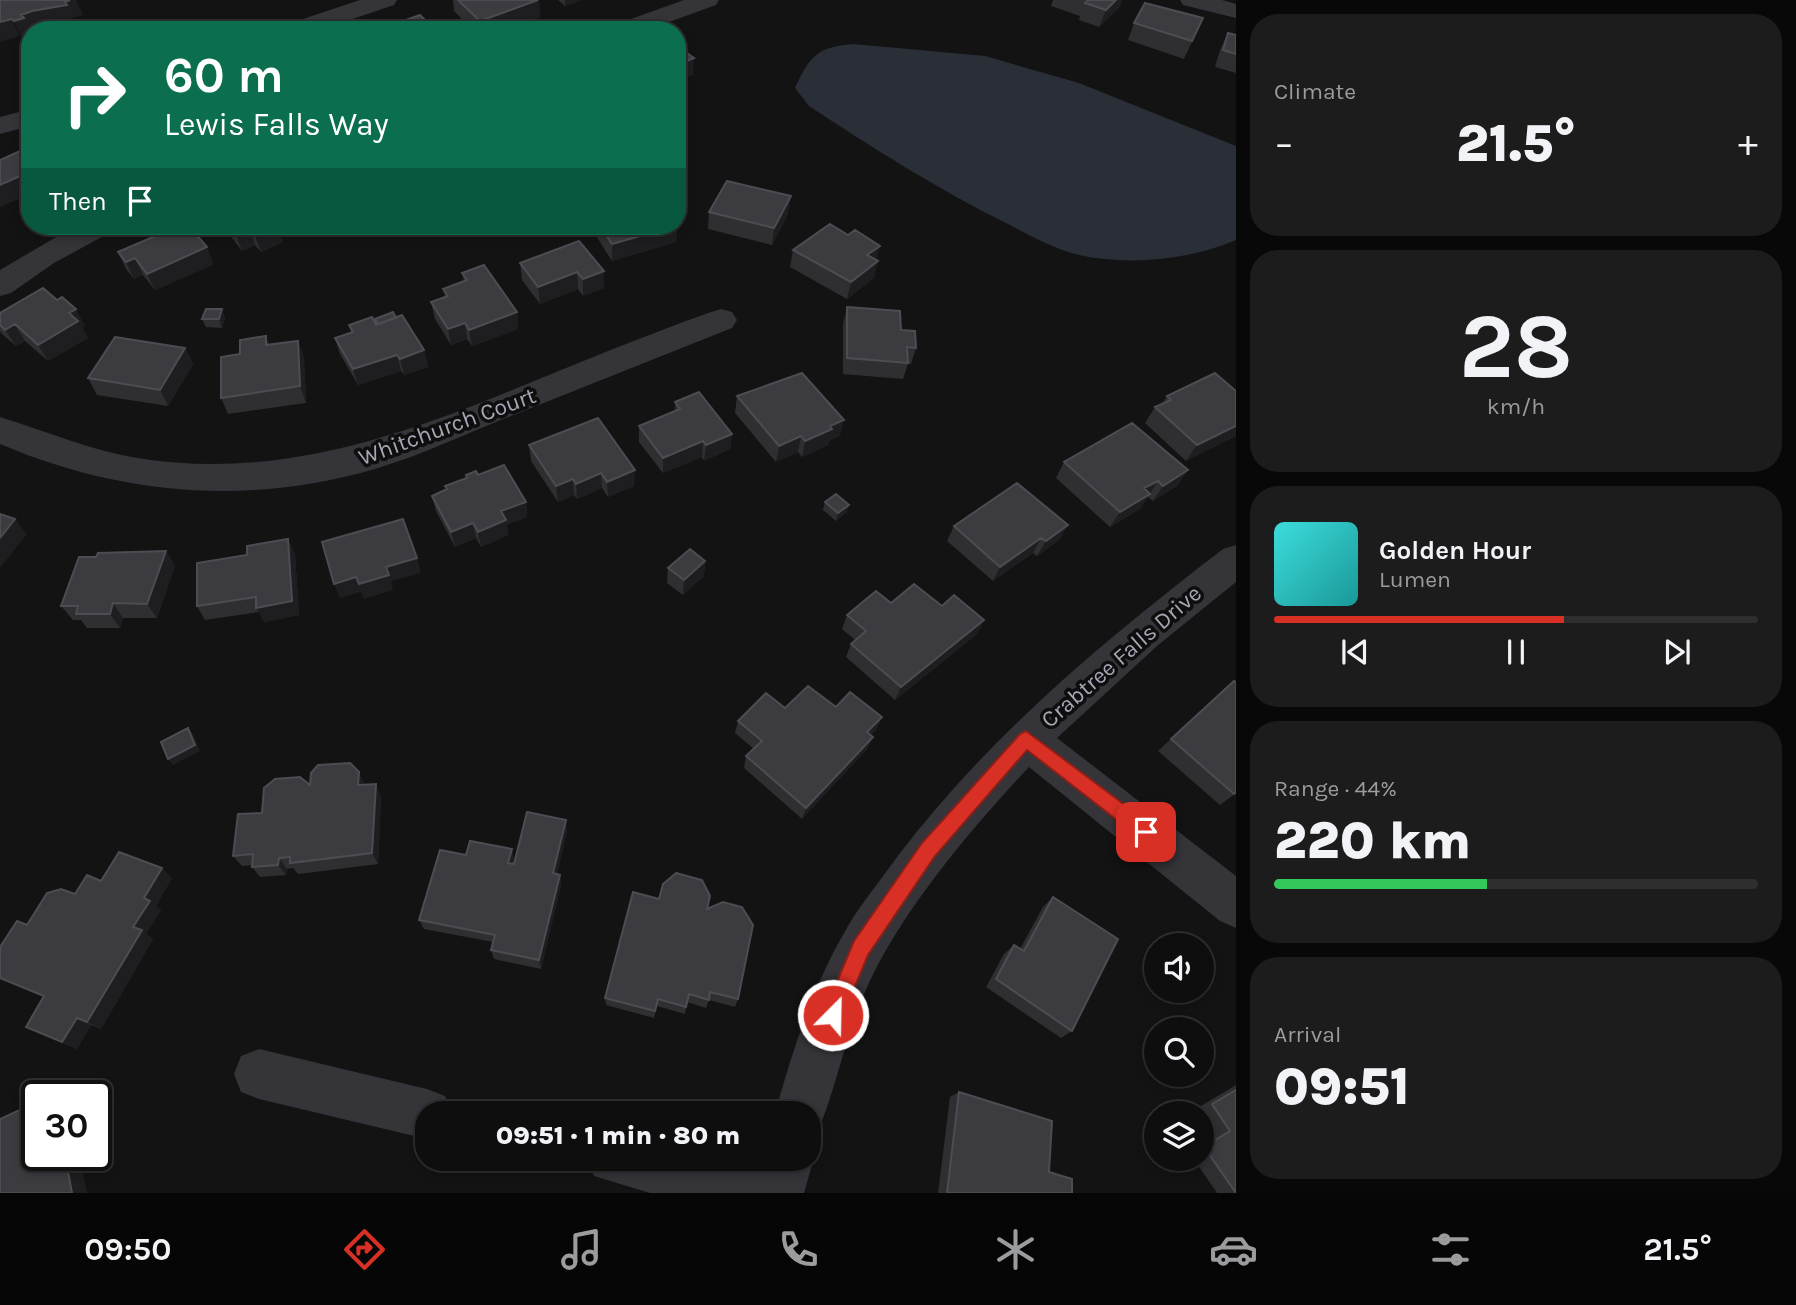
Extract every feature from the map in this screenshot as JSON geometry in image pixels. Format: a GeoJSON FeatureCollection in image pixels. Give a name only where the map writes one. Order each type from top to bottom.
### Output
{"type":"FeatureCollection","features":[{"type":"Feature","properties":{"kind":"street"},"geometry":{"type":"LineString","coordinates":[[322,21],[386,0]]}},
{"type":"Feature","properties":{"kind":"street"},"geometry":{"type":"LineString","coordinates":[[648,21],[707,0]]}},
{"type":"Feature","properties":{"kind":"street"},"geometry":{"type":"LineString","coordinates":[[1192,0],[1236,11]]}},
{"type":"Feature","properties":{"kind":"street"},"geometry":{"type":"LineString","coordinates":[[0,126],[21,120]]}},
{"type":"Feature","properties":{"kind":"street"},"geometry":{"type":"LineString","coordinates":[[0,285],[43,256],[82,235]]}},
{"type":"Feature","properties":{"kind":"street","name":"Whitchurch Court"},"geometry":{"type":"LineString","coordinates":[[0,430],[37,448],[88,463],[157,475],[217,478],[310,470],[379,454],[721,320]]}},
{"type":"Feature","properties":{"kind":"street","name":"Crabtree Falls Drive"},"geometry":{"type":"LineString","coordinates":[[803,1101],[814,1060],[861,948],[929,849],[1026,739],[1112,661],[1236,561]]}},
{"type":"Feature","properties":{"kind":"street"},"geometry":{"type":"LineString","coordinates":[[1026,739],[1236,905]]}},
{"type":"Feature","properties":{"kind":"street"},"geometry":{"type":"LineString","coordinates":[[259,1074],[415,1111]]}},
{"type":"Feature","properties":{"kind":"street"},"geometry":{"type":"LineString","coordinates":[[666,1171],[757,1193]]}},
{"type":"Feature","properties":{"kind":"street"},"geometry":{"type":"LineString","coordinates":[[778,1193],[784,1171]]}},
{"type":"Feature","properties":{"kind":"shaded area"},"geometry":{"type":"Polygon","coordinates":[[[841,45],[985,56],[1079,83],[1236,146],[1236,240],[1199,252],[1159,259],[1098,258],[1079,255],[1051,245],[980,210],[881,153],[809,106],[795,88],[805,68],[816,55],[841,45]]]}},
{"type":"Feature","properties":{"kind":"building"},"geometry":{"type":"Polygon","coordinates":[[[0,0],[70,0],[65,2],[67,5],[32,11],[21,15],[24,18],[0,22],[0,0]]]}},
{"type":"Feature","properties":{"kind":"building"},"geometry":{"type":"Polygon","coordinates":[[[458,0],[538,0],[480,21],[458,0]]]}},
{"type":"Feature","properties":{"kind":"building"},"geometry":{"type":"Polygon","coordinates":[[[1088,0],[1116,0],[1106,10],[1085,3],[1088,0]]]}},
{"type":"Feature","properties":{"kind":"building"},"geometry":{"type":"Polygon","coordinates":[[[1145,3],[1203,18],[1192,41],[1134,23],[1145,3]]]}},
{"type":"Feature","properties":{"kind":"building"},"geometry":{"type":"Polygon","coordinates":[[[420,15],[426,21],[403,21],[420,15]]]}},
{"type":"Feature","properties":{"kind":"building"},"geometry":{"type":"Polygon","coordinates":[[[1228,33],[1236,35],[1236,54],[1223,50],[1228,33]]]}},
{"type":"Feature","properties":{"kind":"building"},"geometry":{"type":"Polygon","coordinates":[[[686,52],[694,58],[686,61],[686,52]]]}},
{"type":"Feature","properties":{"kind":"building"},"geometry":{"type":"Polygon","coordinates":[[[21,151],[21,177],[0,185],[0,160],[21,151]]]}},
{"type":"Feature","properties":{"kind":"building"},"geometry":{"type":"Polygon","coordinates":[[[727,181],[791,196],[774,228],[709,212],[727,181]]]}},
{"type":"Feature","properties":{"kind":"building"},"geometry":{"type":"Polygon","coordinates":[[[830,224],[848,235],[855,230],[880,246],[867,255],[878,261],[851,282],[793,250],[830,224]]]}},
{"type":"Feature","properties":{"kind":"building"},"geometry":{"type":"Polygon","coordinates":[[[158,235],[197,235],[207,247],[147,274],[135,258],[126,262],[118,252],[158,235]]]}},
{"type":"Feature","properties":{"kind":"building"},"geometry":{"type":"Polygon","coordinates":[[[606,235],[644,235],[612,244],[606,235]]]}},
{"type":"Feature","properties":{"kind":"building"},"geometry":{"type":"Polygon","coordinates":[[[579,241],[604,271],[583,279],[577,272],[538,287],[520,263],[579,241]]]}},
{"type":"Feature","properties":{"kind":"building"},"geometry":{"type":"Polygon","coordinates":[[[484,265],[517,312],[469,330],[465,323],[448,329],[431,302],[448,296],[443,289],[467,280],[462,273],[484,265]]]}},
{"type":"Feature","properties":{"kind":"building"},"geometry":{"type":"Polygon","coordinates":[[[43,288],[57,300],[62,297],[76,309],[69,313],[78,321],[38,345],[15,324],[5,330],[0,325],[0,313],[43,288]]]}},
{"type":"Feature","properties":{"kind":"building"},"geometry":{"type":"Polygon","coordinates":[[[847,307],[900,311],[901,330],[915,331],[916,348],[907,347],[908,363],[847,358],[847,307]]]}},
{"type":"Feature","properties":{"kind":"building"},"geometry":{"type":"Polygon","coordinates":[[[206,309],[222,309],[219,319],[202,319],[206,309]]]}},
{"type":"Feature","properties":{"kind":"building"},"geometry":{"type":"Polygon","coordinates":[[[393,312],[396,318],[378,324],[375,319],[393,312]]]}},
{"type":"Feature","properties":{"kind":"building"},"geometry":{"type":"Polygon","coordinates":[[[402,315],[424,350],[400,359],[397,355],[353,369],[335,338],[353,332],[349,325],[372,317],[376,325],[402,315]]]}},
{"type":"Feature","properties":{"kind":"building"},"geometry":{"type":"Polygon","coordinates":[[[266,336],[266,345],[298,341],[300,386],[221,398],[221,357],[240,354],[240,340],[266,336]]]}},
{"type":"Feature","properties":{"kind":"building"},"geometry":{"type":"Polygon","coordinates":[[[115,337],[185,348],[160,390],[88,378],[115,337]]]}},
{"type":"Feature","properties":{"kind":"building"},"geometry":{"type":"Polygon","coordinates":[[[802,373],[844,420],[830,426],[832,429],[805,441],[801,436],[779,446],[737,396],[802,373]]]}},
{"type":"Feature","properties":{"kind":"building"},"geometry":{"type":"Polygon","coordinates":[[[1215,373],[1236,391],[1236,426],[1197,445],[1155,407],[1171,400],[1167,396],[1215,373]]]}},
{"type":"Feature","properties":{"kind":"building"},"geometry":{"type":"Polygon","coordinates":[[[699,392],[732,434],[706,445],[703,441],[663,458],[639,426],[680,409],[675,402],[699,392]]]}},
{"type":"Feature","properties":{"kind":"building"},"geometry":{"type":"Polygon","coordinates":[[[598,418],[635,470],[607,482],[601,473],[576,484],[573,479],[556,486],[529,445],[598,418]]]}},
{"type":"Feature","properties":{"kind":"building"},"geometry":{"type":"Polygon","coordinates":[[[1132,423],[1188,470],[1163,486],[1158,481],[1144,488],[1150,494],[1120,512],[1064,462],[1132,423]]]}},
{"type":"Feature","properties":{"kind":"building"},"geometry":{"type":"Polygon","coordinates":[[[504,465],[526,502],[501,511],[506,520],[478,532],[473,523],[451,532],[432,496],[447,489],[445,486],[467,478],[466,475],[476,471],[478,475],[504,465]]]}},
{"type":"Feature","properties":{"kind":"building"},"geometry":{"type":"Polygon","coordinates":[[[1017,483],[1068,525],[1046,541],[1041,538],[1000,567],[954,526],[1017,483]]]}},
{"type":"Feature","properties":{"kind":"building"},"geometry":{"type":"Polygon","coordinates":[[[836,494],[849,505],[838,513],[825,502],[836,494]]]}},
{"type":"Feature","properties":{"kind":"building"},"geometry":{"type":"Polygon","coordinates":[[[0,514],[15,519],[0,538],[0,514]]]}},
{"type":"Feature","properties":{"kind":"building"},"geometry":{"type":"Polygon","coordinates":[[[403,519],[417,558],[386,567],[389,575],[359,584],[356,577],[334,584],[322,542],[403,519]]]}},
{"type":"Feature","properties":{"kind":"building"},"geometry":{"type":"Polygon","coordinates":[[[288,539],[292,601],[256,608],[256,597],[197,606],[197,563],[247,555],[247,546],[288,539]]]}},
{"type":"Feature","properties":{"kind":"building"},"geometry":{"type":"Polygon","coordinates":[[[690,549],[705,561],[684,580],[668,568],[690,549]]]}},
{"type":"Feature","properties":{"kind":"building"},"geometry":{"type":"Polygon","coordinates":[[[166,551],[147,604],[113,603],[110,614],[76,614],[78,606],[61,606],[79,557],[96,557],[98,553],[166,551]]]}},
{"type":"Feature","properties":{"kind":"building"},"geometry":{"type":"Polygon","coordinates":[[[914,584],[942,606],[954,595],[984,620],[901,687],[851,644],[866,631],[847,615],[876,591],[891,603],[914,584]]]}},
{"type":"Feature","properties":{"kind":"building"},"geometry":{"type":"Polygon","coordinates":[[[1234,681],[1236,792],[1234,794],[1171,739],[1234,681]]]}},
{"type":"Feature","properties":{"kind":"building"},"geometry":{"type":"Polygon","coordinates":[[[808,686],[836,707],[850,692],[882,717],[867,732],[873,737],[806,808],[746,756],[762,741],[738,721],[766,693],[785,708],[808,686]]]}},
{"type":"Feature","properties":{"kind":"building"},"geometry":{"type":"Polygon","coordinates":[[[188,728],[195,745],[168,759],[161,742],[188,728]]]}},
{"type":"Feature","properties":{"kind":"building"},"geometry":{"type":"Polygon","coordinates":[[[350,763],[359,772],[358,785],[376,784],[372,853],[290,863],[290,857],[279,858],[278,865],[252,867],[253,854],[233,856],[238,814],[262,813],[264,788],[275,779],[300,777],[310,785],[311,773],[318,765],[350,763]]]}},
{"type":"Feature","properties":{"kind":"building"},"geometry":{"type":"Polygon","coordinates":[[[527,812],[566,820],[553,873],[560,875],[539,960],[491,950],[495,935],[419,920],[440,850],[466,855],[470,841],[512,849],[508,863],[514,864],[527,812]]]}},
{"type":"Feature","properties":{"kind":"building"},"geometry":{"type":"Polygon","coordinates":[[[119,852],[162,868],[144,898],[150,901],[133,927],[142,930],[87,1022],[77,1018],[62,1042],[26,1027],[44,996],[0,978],[0,947],[17,921],[27,925],[47,893],[61,889],[75,894],[87,875],[101,881],[119,852]]]}},
{"type":"Feature","properties":{"kind":"building"},"geometry":{"type":"Polygon","coordinates":[[[676,873],[702,880],[710,896],[707,909],[723,902],[742,907],[753,925],[738,999],[710,992],[709,1000],[689,994],[686,1007],[658,999],[655,1011],[605,998],[633,892],[659,899],[663,884],[676,873]]]}},
{"type":"Feature","properties":{"kind":"building"},"geometry":{"type":"Polygon","coordinates":[[[1053,897],[1118,939],[1072,1031],[996,979],[1014,945],[1024,951],[1053,897]]]}},
{"type":"Feature","properties":{"kind":"building"},"geometry":{"type":"Polygon","coordinates":[[[1236,1090],[1236,1193],[1214,1161],[1214,1141],[1230,1131],[1214,1103],[1236,1090]]]}},
{"type":"Feature","properties":{"kind":"building"},"geometry":{"type":"Polygon","coordinates":[[[959,1092],[1052,1121],[1049,1172],[1072,1179],[1072,1193],[947,1193],[959,1092]]]}},
{"type":"Feature","properties":{"kind":"building"},"geometry":{"type":"Polygon","coordinates":[[[21,1109],[21,1171],[68,1171],[72,1193],[0,1193],[0,1119],[21,1109]]]}},
{"type":"Feature","properties":{"kind":"route"},"geometry":{"type":"LineString","coordinates":[[833,1015],[861,948],[929,849],[1026,739],[1146,832]]}}]}
